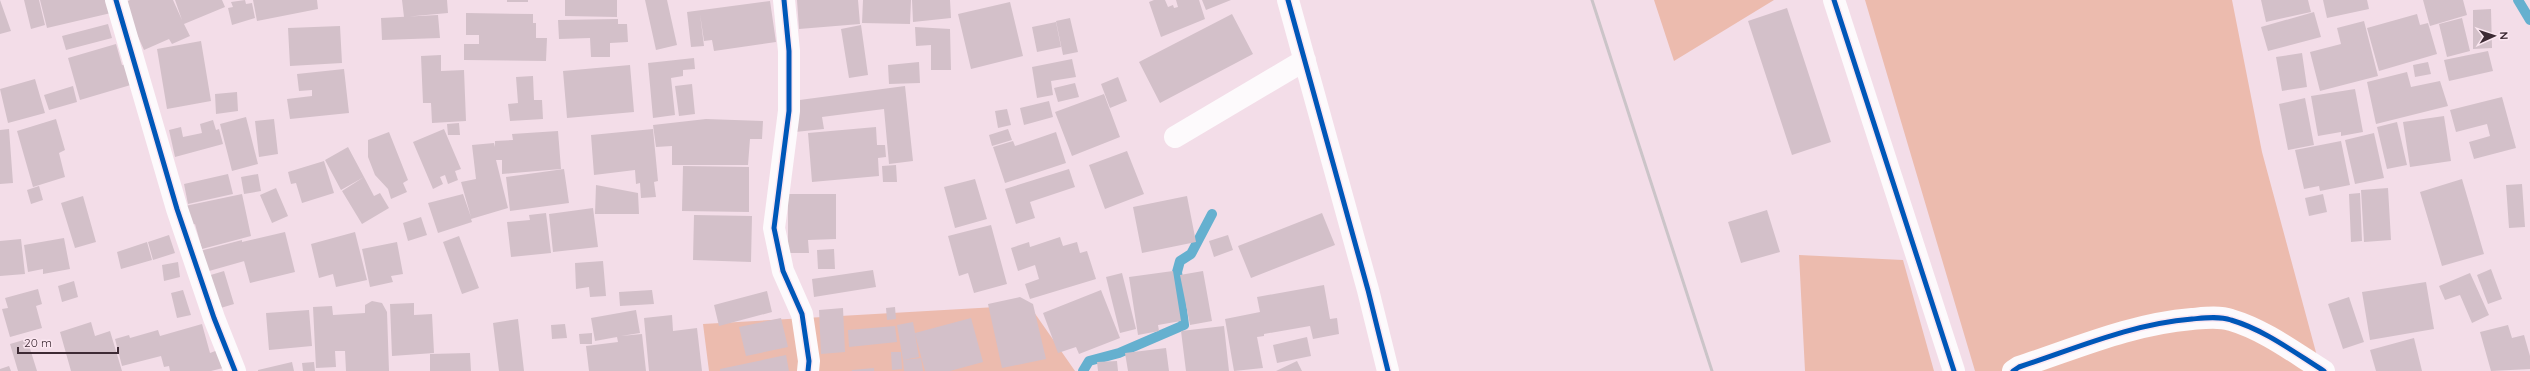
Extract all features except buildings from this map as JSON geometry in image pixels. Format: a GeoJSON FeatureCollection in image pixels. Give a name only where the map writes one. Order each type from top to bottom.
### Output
{"type":"FeatureCollection","features":[{"type":"Feature","properties":{"kind":"street"},"geometry":{"type":"LineString","coordinates":[[116,0],[177,209],[214,318],[235,371]]}},
{"type":"Feature","properties":{"kind":"street"},"geometry":{"type":"LineString","coordinates":[[784,0],[789,51],[788,111],[774,228],[783,271],[802,314],[809,361],[808,371]]}},
{"type":"Feature","properties":{"kind":"street"},"geometry":{"type":"LineString","coordinates":[[1288,0],[1388,371]]}},
{"type":"Feature","properties":{"kind":"street"},"geometry":{"type":"LineString","coordinates":[[1834,0],[1954,371]]}},
{"type":"Feature","properties":{"kind":"street"},"geometry":{"type":"LineString","coordinates":[[1175,137],[1305,60]]}},
{"type":"Feature","properties":{"kind":"street"},"geometry":{"type":"LineString","coordinates":[[2013,371],[2019,367],[2116,332],[2162,321],[2205,318],[2230,319],[2265,334],[2324,371]]}},
{"type":"Feature","properties":{"kind":"shaded area"},"geometry":{"type":"Polygon","coordinates":[[[1654,0],[1774,0],[1674,61],[1654,0]]]}},
{"type":"Feature","properties":{"kind":"shaded area"},"geometry":{"type":"Polygon","coordinates":[[[1865,0],[2232,0],[2262,152],[2321,371],[1975,371],[1865,0]]]}},
{"type":"Feature","properties":{"kind":"shaded area"},"geometry":{"type":"Polygon","coordinates":[[[1799,255],[1903,260],[1934,371],[1805,371],[1799,255]]]}},
{"type":"Feature","properties":{"kind":"shaded area"},"geometry":{"type":"Polygon","coordinates":[[[1029,305],[1075,371],[709,371],[703,324],[1029,305]]]}},
{"type":"Feature","properties":{"kind":"waterway"},"geometry":{"type":"LineString","coordinates":[[2518,0],[2530,20]]}},
{"type":"Feature","properties":{"kind":"waterway"},"geometry":{"type":"LineString","coordinates":[[1083,371],[1089,361],[1119,353],[1184,325],[1177,272],[1180,261],[1191,254],[1212,214]]}},
{"type":"Feature","properties":{"kind":"railway"},"geometry":{"type":"LineString","coordinates":[[1592,0],[1712,371]]}},
{"type":"Feature","properties":{"kind":"cycle path"},"geometry":{"type":"LineString","coordinates":[[116,0],[177,209],[214,318],[235,371]]}},
{"type":"Feature","properties":{"kind":"cycle path"},"geometry":{"type":"LineString","coordinates":[[784,0],[789,51],[789,111],[774,228],[783,271],[802,314],[809,361],[808,371]]}},
{"type":"Feature","properties":{"kind":"cycle path"},"geometry":{"type":"LineString","coordinates":[[1288,0],[1368,290],[1388,371]]}},
{"type":"Feature","properties":{"kind":"cycle path"},"geometry":{"type":"LineString","coordinates":[[1834,0],[1954,371]]}},
{"type":"Feature","properties":{"kind":"cycle path"},"geometry":{"type":"LineString","coordinates":[[2013,371],[2019,367],[2126,331],[2169,322],[2212,318],[2222,318],[2244,324],[2279,342],[2324,371]]}}]}
